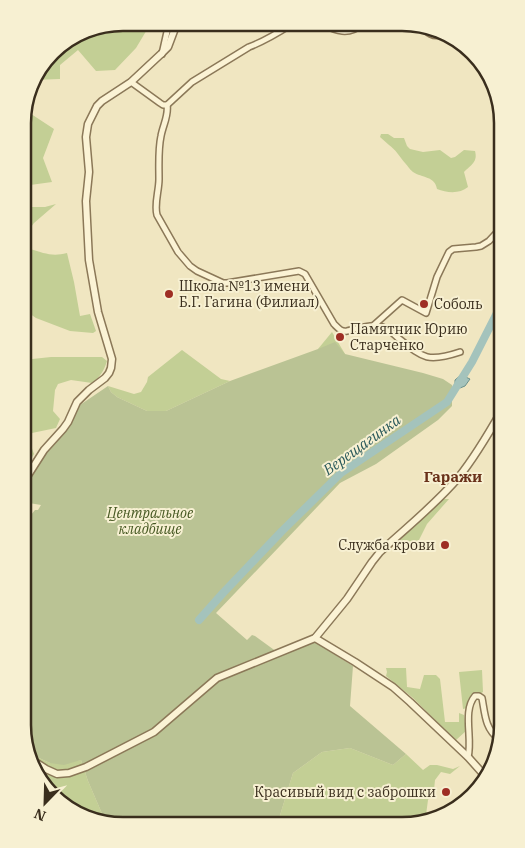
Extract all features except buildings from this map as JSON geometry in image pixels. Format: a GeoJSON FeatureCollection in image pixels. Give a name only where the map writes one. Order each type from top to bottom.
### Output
{"type":"FeatureCollection","features":[{"type":"Feature","properties":{"kind":"street"},"geometry":{"type":"LineString","coordinates":[[161,54],[168,31]]}},
{"type":"Feature","properties":{"kind":"street"},"geometry":{"type":"LineString","coordinates":[[31,470],[44,450],[63,429],[77,402],[109,374],[111,368],[112,359],[98,312],[90,260],[86,209],[89,172],[86,131],[93,114],[102,101],[131,82],[161,54],[168,46],[174,31]]}},
{"type":"Feature","properties":{"kind":"street"},"geometry":{"type":"LineString","coordinates":[[131,82],[163,105],[167,104],[192,82],[249,47],[259,44],[281,31]]}},
{"type":"Feature","properties":{"kind":"street"},"geometry":{"type":"LineString","coordinates":[[167,104],[167,114],[160,137],[156,210],[157,215],[184,260],[197,271],[225,284],[296,271],[302,272],[305,274],[334,324],[344,332],[374,325],[385,328],[413,350],[427,358],[439,358],[460,352]]}},
{"type":"Feature","properties":{"kind":"street"},"geometry":{"type":"LineString","coordinates":[[374,325],[402,300],[426,313],[437,277],[449,252],[453,249],[481,246],[494,235]]}},
{"type":"Feature","properties":{"kind":"street"},"geometry":{"type":"LineString","coordinates":[[42,766],[57,774],[70,773],[86,767],[154,732],[217,678],[315,638],[347,599],[380,552],[458,478],[494,423]]}},
{"type":"Feature","properties":{"kind":"street"},"geometry":{"type":"LineString","coordinates":[[315,638],[392,687],[410,702],[481,771]]}},
{"type":"Feature","properties":{"kind":"street"},"geometry":{"type":"LineString","coordinates":[[468,758],[470,743],[469,712],[475,696],[482,698],[487,725],[493,735]]}},
{"type":"Feature","properties":{"kind":"green space"},"geometry":{"type":"Polygon","coordinates":[[[146,31],[136,48],[115,70],[96,71],[78,50],[60,65],[60,79],[43,80],[58,58],[77,44],[100,34],[146,31]]]}},
{"type":"Feature","properties":{"kind":"green space"},"geometry":{"type":"Polygon","coordinates":[[[32,114],[54,129],[43,158],[52,182],[31,185],[32,114]]]}},
{"type":"Feature","properties":{"kind":"green space"},"geometry":{"type":"Polygon","coordinates":[[[381,134],[388,134],[394,138],[404,138],[410,149],[423,152],[440,150],[451,158],[464,150],[475,151],[475,161],[464,172],[468,187],[461,191],[453,192],[437,189],[431,179],[410,170],[393,149],[380,137],[381,134]]]}},
{"type":"Feature","properties":{"kind":"green space"},"geometry":{"type":"Polygon","coordinates":[[[56,204],[31,227],[31,207],[45,207],[56,204]]]}},
{"type":"Feature","properties":{"kind":"green space"},"geometry":{"type":"Polygon","coordinates":[[[31,249],[52,255],[67,253],[80,316],[90,314],[96,331],[93,333],[70,331],[31,315],[31,249]]]}},
{"type":"Feature","properties":{"kind":"green space"},"geometry":{"type":"Polygon","coordinates":[[[332,332],[345,354],[318,349],[332,332]]]}},
{"type":"Feature","properties":{"kind":"green space","name":"Центральное кладбище"},"geometry":{"type":"Polygon","coordinates":[[[335,342],[345,354],[443,379],[452,385],[452,406],[438,420],[376,464],[340,483],[216,613],[247,640],[252,635],[255,636],[277,652],[320,638],[318,644],[353,666],[350,706],[406,754],[393,765],[350,748],[322,752],[293,773],[279,817],[124,817],[102,814],[81,760],[64,765],[50,763],[37,757],[34,748],[31,724],[31,515],[41,505],[31,503],[31,474],[41,459],[63,435],[80,405],[108,386],[117,397],[147,411],[166,411],[230,381],[335,342]]]}},
{"type":"Feature","properties":{"kind":"green space"},"geometry":{"type":"Polygon","coordinates":[[[182,350],[221,379],[230,381],[166,411],[147,411],[117,397],[111,392],[108,386],[134,394],[141,392],[148,377],[182,350]]]}},
{"type":"Feature","properties":{"kind":"green space"},"geometry":{"type":"Polygon","coordinates":[[[51,357],[102,357],[107,361],[101,374],[92,383],[71,380],[58,384],[55,390],[53,411],[60,419],[56,428],[32,433],[31,435],[31,359],[51,357]]]}},
{"type":"Feature","properties":{"kind":"green space"},"geometry":{"type":"Polygon","coordinates":[[[31,446],[34,454],[31,459],[31,446]]]}},
{"type":"Feature","properties":{"kind":"green space"},"geometry":{"type":"Polygon","coordinates":[[[442,499],[449,499],[427,524],[414,550],[399,541],[442,499]]]}},
{"type":"Feature","properties":{"kind":"green space"},"geometry":{"type":"Polygon","coordinates":[[[386,668],[406,668],[407,687],[420,689],[424,675],[436,675],[440,679],[445,722],[459,722],[459,713],[464,715],[466,731],[456,740],[413,698],[386,676],[386,668]]]}},
{"type":"Feature","properties":{"kind":"green space"},"geometry":{"type":"Polygon","coordinates":[[[482,670],[483,692],[471,698],[467,708],[463,709],[459,672],[482,670]]]}},
{"type":"Feature","properties":{"kind":"green space"},"geometry":{"type":"Polygon","coordinates":[[[350,748],[393,765],[406,754],[423,770],[430,765],[453,769],[460,766],[450,774],[441,772],[435,780],[434,790],[428,800],[426,813],[407,817],[279,817],[293,773],[322,752],[350,748]]]}},
{"type":"Feature","properties":{"kind":"green space"},"geometry":{"type":"Polygon","coordinates":[[[37,757],[50,763],[81,760],[102,814],[88,810],[70,800],[70,778],[48,778],[37,757]]]}},
{"type":"Feature","properties":{"kind":"water"},"geometry":{"type":"Polygon","coordinates":[[[461,375],[470,379],[465,386],[460,388],[455,384],[455,380],[461,375]]]}},
{"type":"Feature","properties":{"kind":"waterway","name":"Верещагинка"},"geometry":{"type":"LineString","coordinates":[[199,620],[282,531],[341,473],[447,402],[472,362],[494,319]]}},
{"type":"Feature","properties":{"kind":"place","name":"Школа №13 имени Б.Г. Гагина (Филиал)"},"geometry":{"type":"Point","coordinates":[169,294]}},
{"type":"Feature","properties":{"kind":"place","name":"Соболь"},"geometry":{"type":"Point","coordinates":[424,304]}},
{"type":"Feature","properties":{"kind":"place","name":"Памятник Юрию Старченко"},"geometry":{"type":"Point","coordinates":[340,337]}},
{"type":"Feature","properties":{"kind":"place","name":"Служба крови"},"geometry":{"type":"Point","coordinates":[445,545]}},
{"type":"Feature","properties":{"kind":"place","name":"Красивый вид с заброшки"},"geometry":{"type":"Point","coordinates":[446,792]}},
{"type":"Feature","properties":{"kind":"district","name":"Гаражи"},"geometry":{"type":"Point","coordinates":[453,477]}}]}
